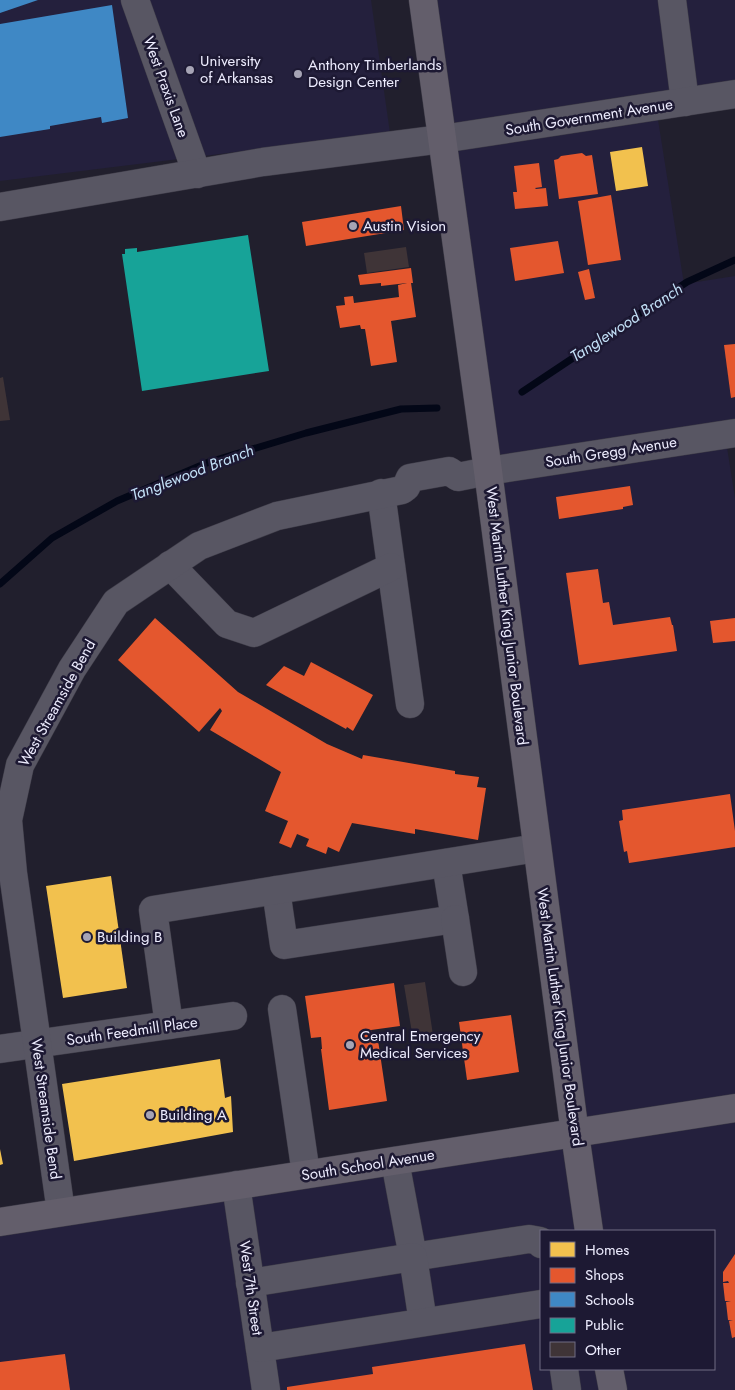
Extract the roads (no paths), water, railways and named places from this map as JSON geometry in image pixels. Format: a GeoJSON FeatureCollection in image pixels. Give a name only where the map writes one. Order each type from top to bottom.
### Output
{"type":"FeatureCollection","features":[{"type":"Feature","properties":{"kind":"main road","name":"West Martin Luther King Junior Boulevard"},"geometry":{"type":"LineString","coordinates":[[423,0],[589,1230]]}},
{"type":"Feature","properties":{"kind":"main road","name":"South School Avenue"},"geometry":{"type":"LineString","coordinates":[[0,1222],[735,1108]]}},
{"type":"Feature","properties":{"kind":"main road"},"geometry":{"type":"LineString","coordinates":[[610,1370],[613,1390]]}},
{"type":"Feature","properties":{"kind":"street","name":"West Praxis Lane"},"geometry":{"type":"LineString","coordinates":[[135,0],[197,174]]}},
{"type":"Feature","properties":{"kind":"street"},"geometry":{"type":"LineString","coordinates":[[678,1],[685,102]]}},
{"type":"Feature","properties":{"kind":"street","name":"South Government Avenue"},"geometry":{"type":"LineString","coordinates":[[0,207],[263,162],[442,139],[735,94]]}},
{"type":"Feature","properties":{"kind":"street","name":"South Gregg Avenue"},"geometry":{"type":"LineString","coordinates":[[488,471],[735,433]]}},
{"type":"Feature","properties":{"kind":"street","name":"West Streamside Bend"},"geometry":{"type":"LineString","coordinates":[[61,1212],[13,873],[8,820],[20,765],[72,669],[116,602],[199,546],[277,516],[394,490],[410,478],[448,472],[458,477],[488,471]]}},
{"type":"Feature","properties":{"kind":"street"},"geometry":{"type":"LineString","coordinates":[[394,490],[391,567],[410,704]]}},
{"type":"Feature","properties":{"kind":"street"},"geometry":{"type":"LineString","coordinates":[[170,565],[227,624],[254,633],[391,567]]}},
{"type":"Feature","properties":{"kind":"street"},"geometry":{"type":"LineString","coordinates":[[169,1025],[154,910],[537,848]]}},
{"type":"Feature","properties":{"kind":"street"},"geometry":{"type":"LineString","coordinates":[[446,863],[463,972]]}},
{"type":"Feature","properties":{"kind":"street"},"geometry":{"type":"LineString","coordinates":[[276,890],[284,945],[455,919]]}},
{"type":"Feature","properties":{"kind":"street"},"geometry":{"type":"LineString","coordinates":[[282,1009],[306,1174]]}},
{"type":"Feature","properties":{"kind":"street","name":"South Feedmill Place"},"geometry":{"type":"LineString","coordinates":[[0,1050],[234,1016]]}},
{"type":"Feature","properties":{"kind":"street"},"geometry":{"type":"LineString","coordinates":[[395,1161],[423,1322]]}},
{"type":"Feature","properties":{"kind":"street","name":"West 7th Street"},"geometry":{"type":"LineString","coordinates":[[236,1185],[266,1390]]}},
{"type":"Feature","properties":{"kind":"street"},"geometry":{"type":"LineString","coordinates":[[250,1283],[529,1239],[540,1241]]}},
{"type":"Feature","properties":{"kind":"street"},"geometry":{"type":"LineString","coordinates":[[260,1348],[540,1304]]}},
{"type":"Feature","properties":{"kind":"street"},"geometry":{"type":"LineString","coordinates":[[564,1370],[567,1390]]}},
{"type":"Feature","properties":{"kind":"waterway","name":"Tanglewood Branch"},"geometry":{"type":"LineString","coordinates":[[522,392],[687,282],[735,260]]}},
{"type":"Feature","properties":{"kind":"waterway","name":"Tanglewood Branch"},"geometry":{"type":"LineString","coordinates":[[0,584],[52,538],[117,501],[209,462],[306,433],[401,409],[437,408]]}},
{"type":"Feature","properties":{"kind":"place","name":"University of Arkansas"},"geometry":{"type":"Point","coordinates":[190,70]}},
{"type":"Feature","properties":{"kind":"place","name":"Anthony Timberlands Design Center"},"geometry":{"type":"Point","coordinates":[298,74]}},
{"type":"Feature","properties":{"kind":"place","name":"Austin Vision"},"geometry":{"type":"Point","coordinates":[353,226]}},
{"type":"Feature","properties":{"kind":"place","name":"Building B"},"geometry":{"type":"Point","coordinates":[87,937]}},
{"type":"Feature","properties":{"kind":"place","name":"Central Emergency Medical Services"},"geometry":{"type":"Point","coordinates":[350,1045]}},
{"type":"Feature","properties":{"kind":"place","name":"Building A"},"geometry":{"type":"Point","coordinates":[150,1115]}}]}
